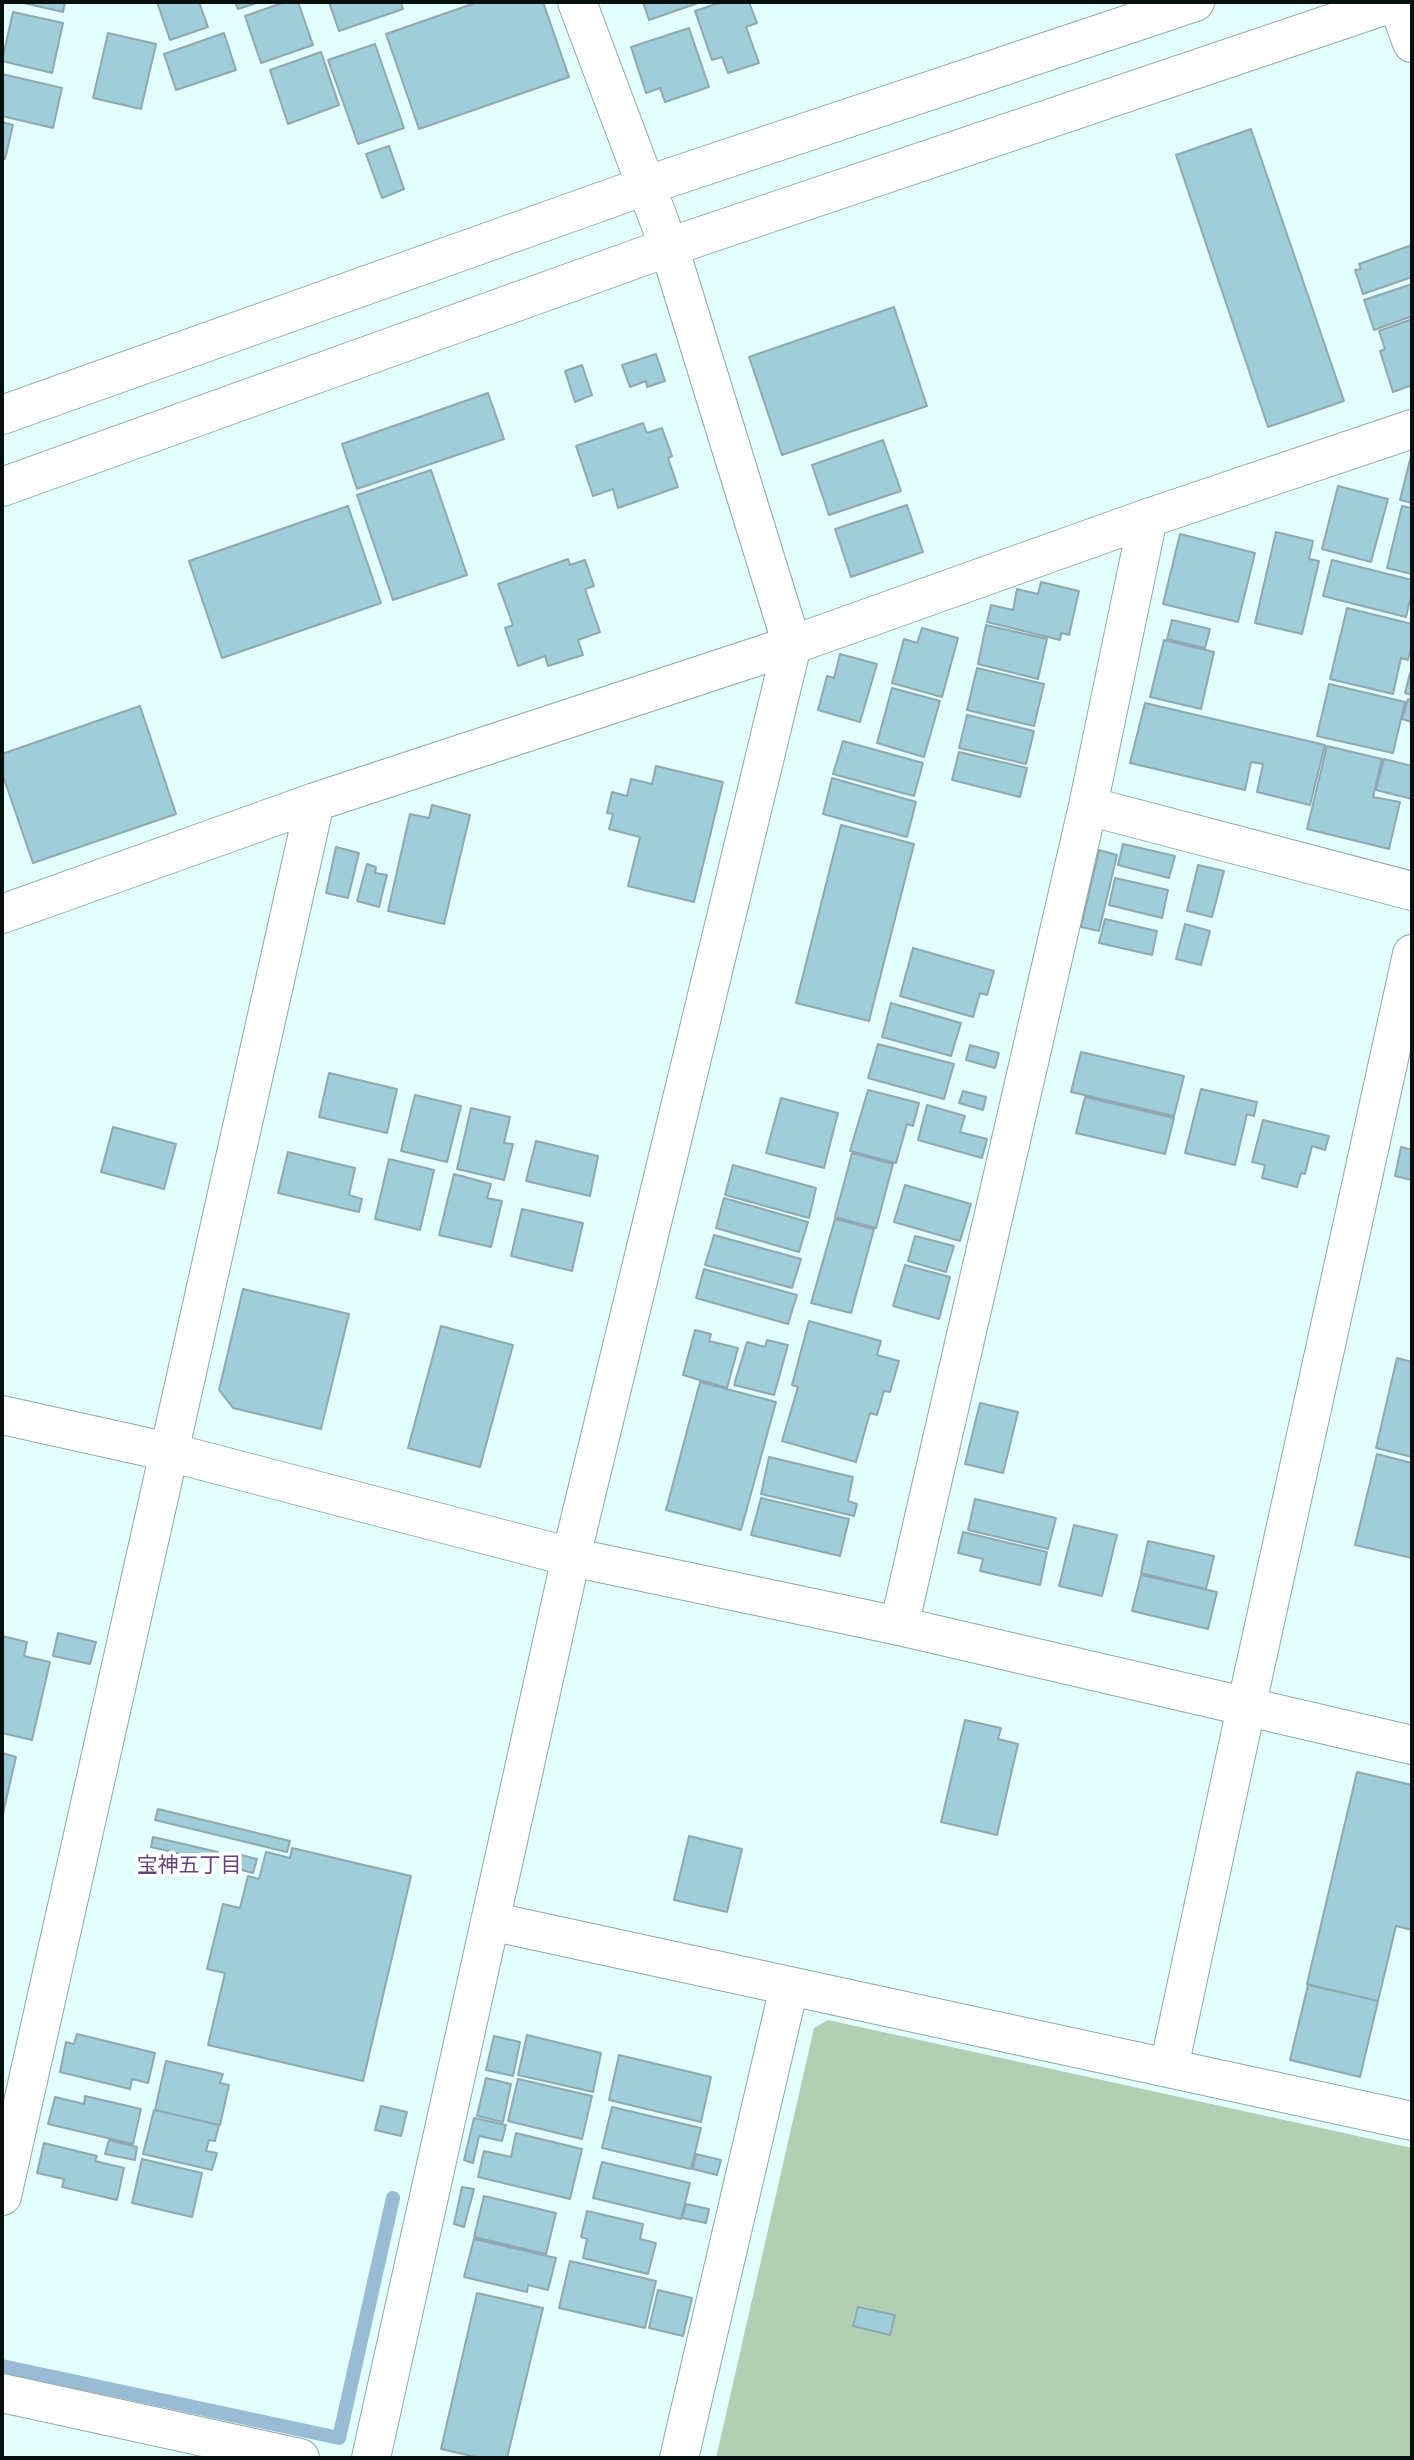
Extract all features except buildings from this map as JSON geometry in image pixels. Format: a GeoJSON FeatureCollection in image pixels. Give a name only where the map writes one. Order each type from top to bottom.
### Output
{"type":"FeatureCollection","features":[{"type":"Feature","properties":{"kind":"street"},"geometry":{"type":"LineString","coordinates":[[371,2458],[571,1557],[792,645],[669,247],[577,2]]}},
{"type":"Feature","properties":{"kind":"street"},"geometry":{"type":"LineString","coordinates":[[2,415],[645,186],[1195,2]]}},
{"type":"Feature","properties":{"kind":"street"},"geometry":{"type":"LineString","coordinates":[[2,487],[669,247],[1396,2],[1412,43]]}},
{"type":"Feature","properties":{"kind":"street"},"geometry":{"type":"LineString","coordinates":[[2,914],[315,802],[792,645],[1148,518],[1412,429]]}},
{"type":"Feature","properties":{"kind":"street"},"geometry":{"type":"LineString","coordinates":[[900,1626],[1088,806],[1148,518]]}},
{"type":"Feature","properties":{"kind":"street"},"geometry":{"type":"LineString","coordinates":[[2,2196],[315,802]]}},
{"type":"Feature","properties":{"kind":"street"},"geometry":{"type":"LineString","coordinates":[[1088,806],[1412,891]]}},
{"type":"Feature","properties":{"kind":"street"},"geometry":{"type":"LineString","coordinates":[[1169,2067],[1412,954]]}},
{"type":"Feature","properties":{"kind":"street"},"geometry":{"type":"LineString","coordinates":[[2,1415],[169,1452],[571,1557],[900,1626],[1412,1745]]}},
{"type":"Feature","properties":{"kind":"street"},"geometry":{"type":"LineString","coordinates":[[491,1921],[1412,2121]]}},
{"type":"Feature","properties":{"kind":"street"},"geometry":{"type":"LineString","coordinates":[[679,2458],[789,1987]]}},
{"type":"Feature","properties":{"kind":"street"},"geometry":{"type":"LineString","coordinates":[[2,2393],[300,2458]]}},
{"type":"Feature","properties":{"kind":"green space"},"geometry":{"type":"Polygon","coordinates":[[[828,2020],[1412,2148],[1412,2458],[716,2458],[814,2028],[828,2020]]]}},
{"type":"Feature","properties":{"kind":"waterway"},"geometry":{"type":"LineString","coordinates":[[2,2366],[339,2438],[393,2198]]}},
{"type":"Feature","properties":{"kind":"district","name":"宝神五丁目"},"geometry":{"type":"Point","coordinates":[189,1865]}}]}
